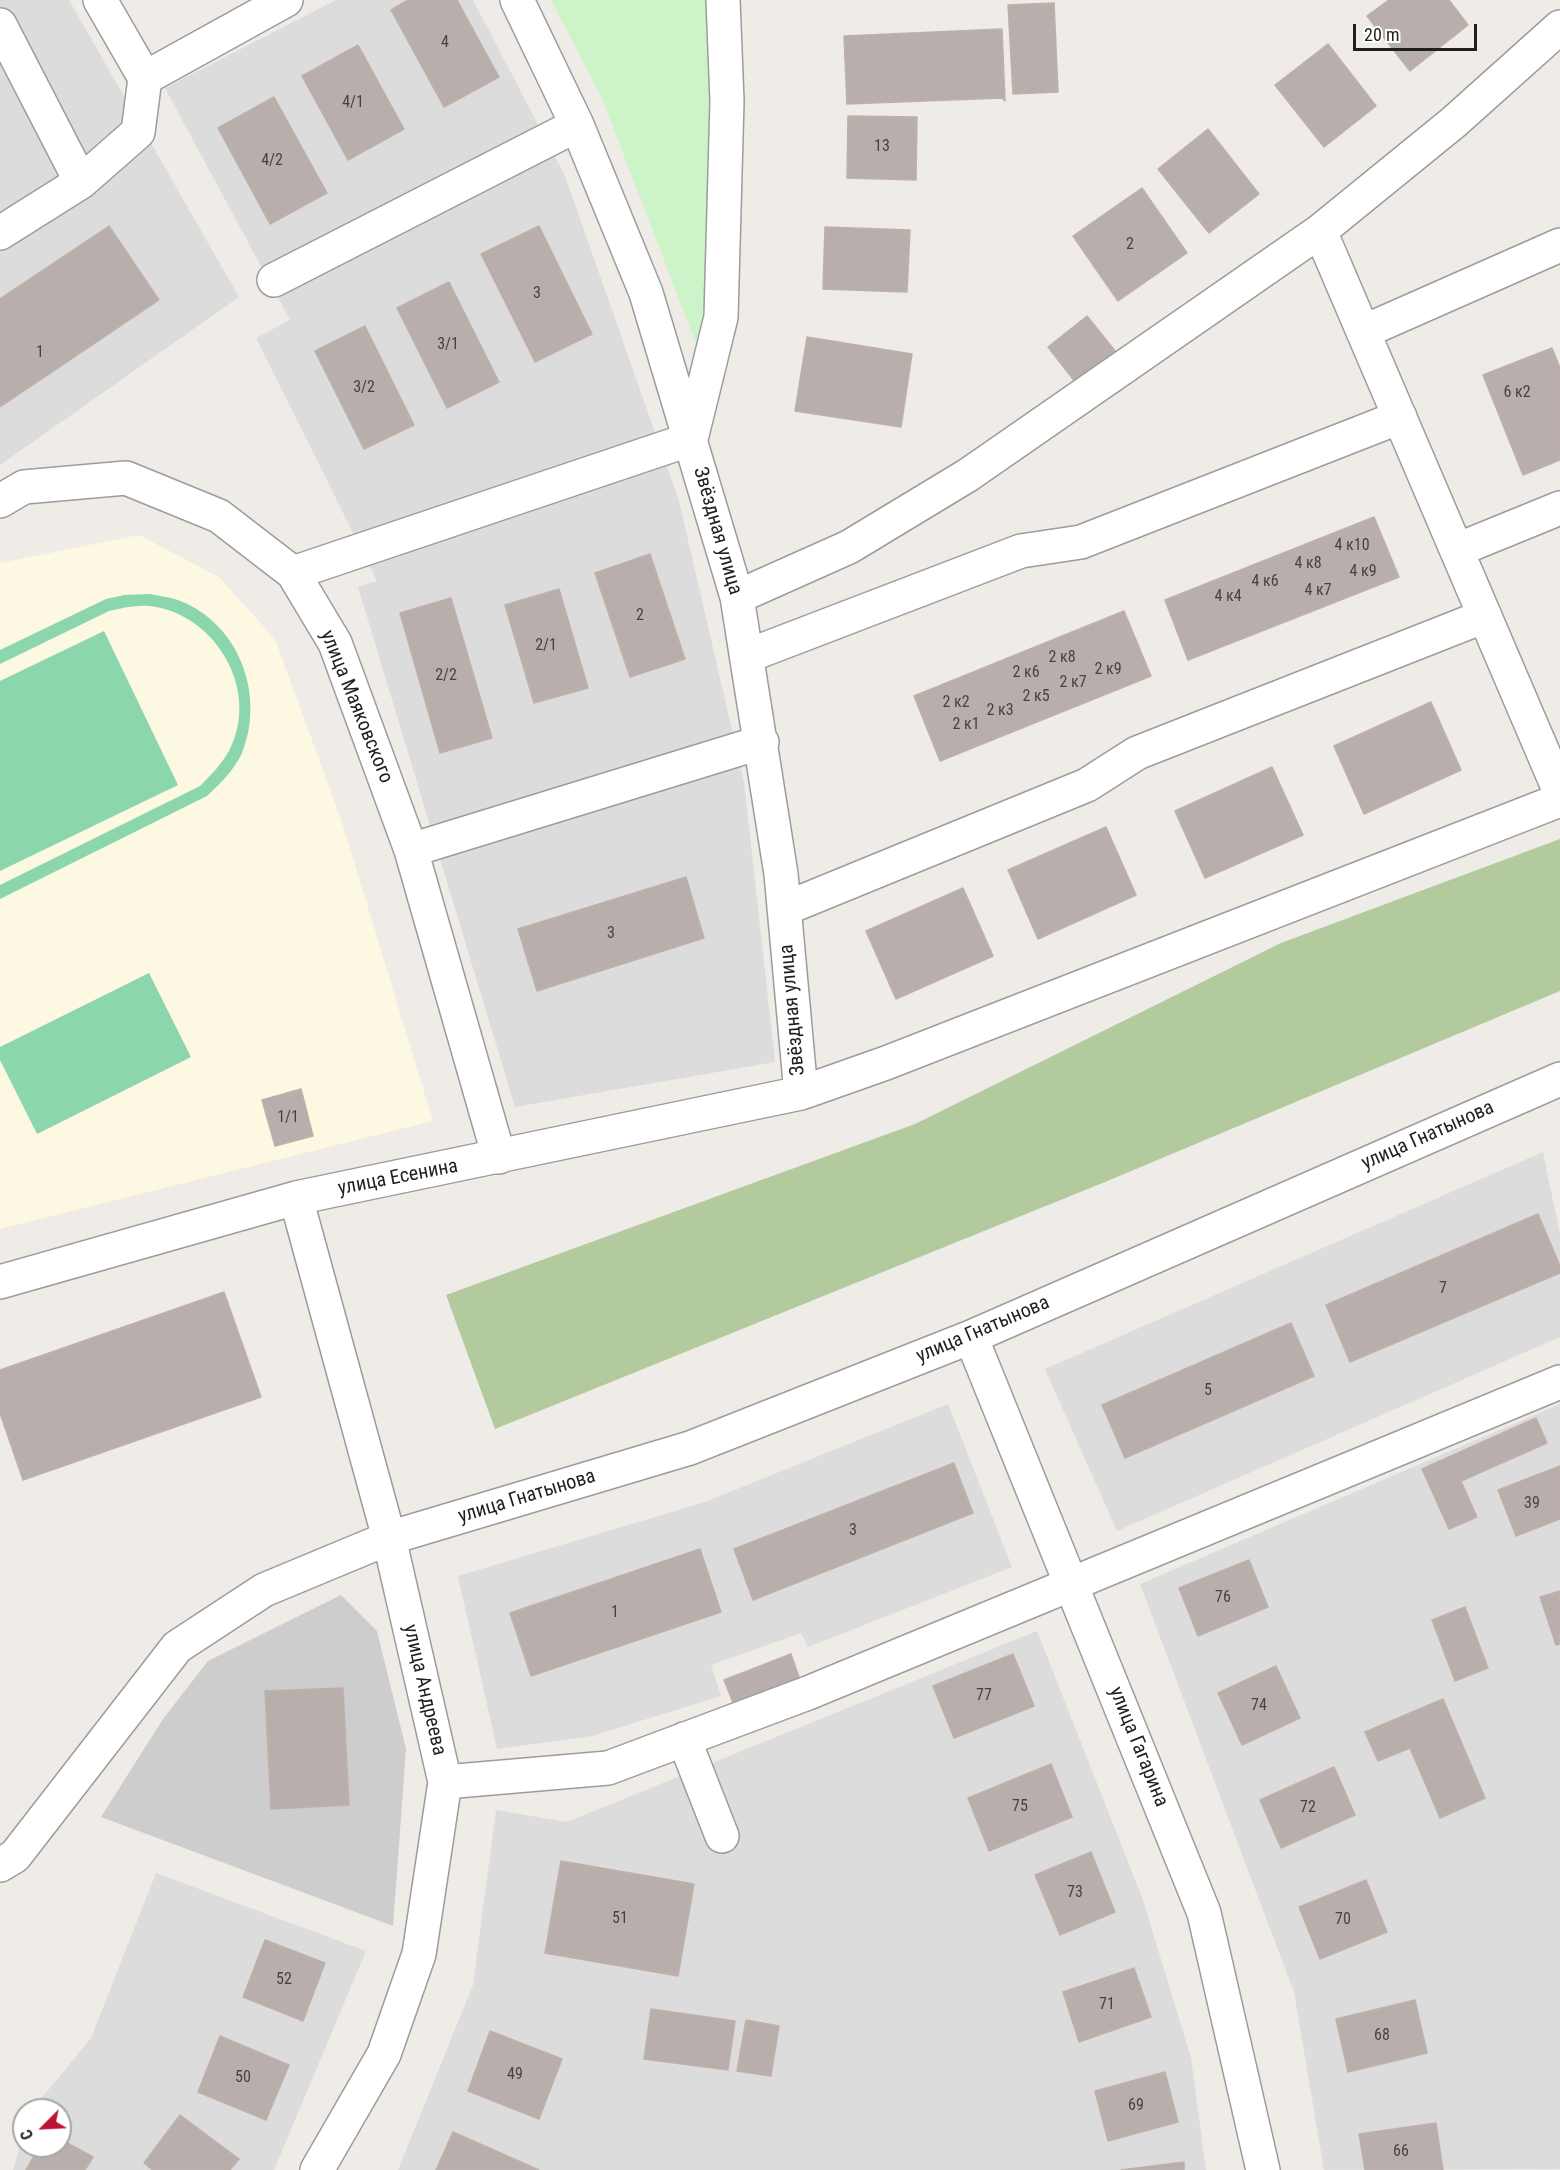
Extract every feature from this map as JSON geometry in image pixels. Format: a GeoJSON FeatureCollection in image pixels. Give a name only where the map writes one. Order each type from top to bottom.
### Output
{"type":"FeatureCollection","features":[{"type":"Feature","properties":{"kind":"street"},"geometry":{"type":"LineString","coordinates":[[0,233],[81,182],[138,132],[146,78],[100,0]]}},
{"type":"Feature","properties":{"kind":"street"},"geometry":{"type":"LineString","coordinates":[[146,78],[286,0]]}},
{"type":"Feature","properties":{"kind":"street","name":"Звёздная улица"},"geometry":{"type":"LineString","coordinates":[[517,0],[577,126],[646,293],[737,597],[762,742],[784,909],[801,1093]]}},
{"type":"Feature","properties":{"kind":"street"},"geometry":{"type":"LineString","coordinates":[[293,573],[691,439],[721,317],[727,101],[723,0]]}},
{"type":"Feature","properties":{"kind":"street"},"geometry":{"type":"LineString","coordinates":[[0,25],[81,182]]}},
{"type":"Feature","properties":{"kind":"street"},"geometry":{"type":"LineString","coordinates":[[737,597],[849,547],[968,475],[1320,231],[1454,122],[1560,27]]}},
{"type":"Feature","properties":{"kind":"street"},"geometry":{"type":"LineString","coordinates":[[274,280],[577,126]]}},
{"type":"Feature","properties":{"kind":"street"},"geometry":{"type":"LineString","coordinates":[[1320,231],[1560,792]]}},
{"type":"Feature","properties":{"kind":"street"},"geometry":{"type":"LineString","coordinates":[[1364,332],[1560,245]]}},
{"type":"Feature","properties":{"kind":"street"},"geometry":{"type":"LineString","coordinates":[[747,656],[1021,551],[1081,542],[1400,417]]}},
{"type":"Feature","properties":{"kind":"street","name":"улица Маяковского"},"geometry":{"type":"LineString","coordinates":[[0,501],[24,487],[126,478],[219,516],[293,573],[335,643],[411,850],[499,1157]]}},
{"type":"Feature","properties":{"kind":"street"},"geometry":{"type":"LineString","coordinates":[[1457,550],[1560,508]]}},
{"type":"Feature","properties":{"kind":"street"},"geometry":{"type":"LineString","coordinates":[[784,909],[1088,785],[1137,753],[1485,616]]}},
{"type":"Feature","properties":{"kind":"street"},"geometry":{"type":"LineString","coordinates":[[411,850],[762,742]]}},
{"type":"Feature","properties":{"kind":"street","name":"улица Есенина"},"geometry":{"type":"LineString","coordinates":[[0,1282],[296,1198],[801,1093],[886,1063],[1560,800]]}},
{"type":"Feature","properties":{"kind":"street","name":"улица Гнатынова"},"geometry":{"type":"LineString","coordinates":[[0,1865],[15,1856],[177,1647],[264,1590],[389,1538],[690,1448],[971,1337],[1560,1079]]}},
{"type":"Feature","properties":{"kind":"street","name":"улица Андреева"},"geometry":{"type":"LineString","coordinates":[[296,1198],[389,1538],[444,1782],[419,1954],[384,2054],[317,2170]]}},
{"type":"Feature","properties":{"kind":"street","name":"улица Гагарина"},"geometry":{"type":"LineString","coordinates":[[971,1337],[1204,1912],[1263,2170]]}},
{"type":"Feature","properties":{"kind":"street"},"geometry":{"type":"LineString","coordinates":[[444,1782],[608,1768],[808,1693],[1073,1586],[1560,1382]]}},
{"type":"Feature","properties":{"kind":"street"},"geometry":{"type":"LineString","coordinates":[[684,1739],[722,1836]]}},
{"type":"Feature","properties":{"kind":"shaded area"},"geometry":{"type":"Polygon","coordinates":[[[0,0],[69,0],[239,297],[0,465],[0,0]]]}},
{"type":"Feature","properties":{"kind":"shaded area"},"geometry":{"type":"Polygon","coordinates":[[[336,0],[473,0],[565,176],[679,501],[744,782],[775,1062],[515,1107],[358,587],[377,581],[256,338],[290,320],[165,88],[336,0]]]}},
{"type":"Feature","properties":{"kind":"shaded area"},"geometry":{"type":"Polygon","coordinates":[[[139,535],[219,577],[275,639],[342,822],[433,1121],[0,1229],[0,563],[139,535]]]}},
{"type":"Feature","properties":{"kind":"shaded area"},"geometry":{"type":"Polygon","coordinates":[[[1543,1152],[1560,1235],[1560,1337],[1117,1531],[1045,1369],[1543,1152]]]}},
{"type":"Feature","properties":{"kind":"shaded area"},"geometry":{"type":"Polygon","coordinates":[[[948,1404],[1012,1567],[808,1647],[801,1633],[711,1665],[721,1696],[592,1736],[497,1749],[458,1576],[705,1502],[948,1404]]]}},
{"type":"Feature","properties":{"kind":"shaded area"},"geometry":{"type":"Polygon","coordinates":[[[1560,1404],[1560,2169],[1324,2170],[1294,1992],[1140,1584],[1560,1404]]]}},
{"type":"Feature","properties":{"kind":"shaded area"},"geometry":{"type":"Polygon","coordinates":[[[341,1595],[377,1631],[406,1749],[393,1926],[101,1817],[163,1719],[208,1661],[341,1595]]]}},
{"type":"Feature","properties":{"kind":"shaded area"},"geometry":{"type":"Polygon","coordinates":[[[1037,1631],[1143,1900],[1191,2058],[1206,2170],[398,2170],[473,1985],[496,1810],[567,1822],[1037,1631]]]}},
{"type":"Feature","properties":{"kind":"shaded area"},"geometry":{"type":"Polygon","coordinates":[[[156,1873],[366,1951],[274,2170],[13,2170],[16,2158],[72,2158],[72,2098],[42,2098],[91,2038],[156,1873]]]}},
{"type":"Feature","properties":{"kind":"green space"},"geometry":{"type":"Polygon","coordinates":[[[551,0],[717,0],[717,316],[700,354],[601,96],[551,0]]]}},
{"type":"Feature","properties":{"kind":"green space"},"geometry":{"type":"Polygon","coordinates":[[[150,594],[178,600],[199,610],[217,625],[231,643],[248,684],[251,707],[249,730],[242,753],[227,776],[207,796],[0,899],[0,885],[200,786],[229,751],[237,728],[239,704],[235,681],[226,659],[212,640],[195,624],[174,612],[150,606],[109,611],[0,664],[0,650],[106,599],[124,595],[150,594]]]}},
{"type":"Feature","properties":{"kind":"green space"},"geometry":{"type":"Polygon","coordinates":[[[104,631],[178,785],[0,871],[0,681],[104,631]]]}},
{"type":"Feature","properties":{"kind":"green space"},"geometry":{"type":"Polygon","coordinates":[[[1560,839],[1560,991],[1105,1182],[495,1429],[446,1295],[915,1124],[1281,943],[1560,839]]]}},
{"type":"Feature","properties":{"kind":"green space"},"geometry":{"type":"Polygon","coordinates":[[[149,973],[191,1057],[37,1134],[0,1060],[0,1047],[149,973]]]}},
{"type":"Feature","properties":{"kind":"building"},"geometry":{"type":"Polygon","coordinates":[[[408,0],[457,0],[499,77],[444,107],[391,10],[408,0]]]}},
{"type":"Feature","properties":{"kind":"building"},"geometry":{"type":"Polygon","coordinates":[[[1389,0],[1449,0],[1468,25],[1410,71],[1367,16],[1389,0]]]}},
{"type":"Feature","properties":{"kind":"building"},"geometry":{"type":"Polygon","coordinates":[[[1054,3],[1058,92],[1013,94],[1008,5],[1054,3]]]}},
{"type":"Feature","properties":{"kind":"building"},"geometry":{"type":"Polygon","coordinates":[[[1002,29],[1005,101],[1002,98],[847,104],[844,36],[1002,29]]]}},
{"type":"Feature","properties":{"kind":"building"},"geometry":{"type":"Polygon","coordinates":[[[1328,44],[1376,106],[1324,147],[1275,85],[1328,44]]]}},
{"type":"Feature","properties":{"kind":"building"},"geometry":{"type":"Polygon","coordinates":[[[358,45],[404,129],[348,160],[302,76],[358,45]]]}},
{"type":"Feature","properties":{"kind":"building"},"geometry":{"type":"Polygon","coordinates":[[[274,97],[327,193],[270,224],[218,128],[274,97]]]}},
{"type":"Feature","properties":{"kind":"building"},"geometry":{"type":"Polygon","coordinates":[[[848,116],[917,117],[916,180],[847,178],[848,116]]]}},
{"type":"Feature","properties":{"kind":"building"},"geometry":{"type":"Polygon","coordinates":[[[1208,129],[1259,194],[1209,233],[1158,169],[1208,129]]]}},
{"type":"Feature","properties":{"kind":"building"},"geometry":{"type":"Polygon","coordinates":[[[1142,188],[1187,253],[1118,301],[1073,236],[1142,188]]]}},
{"type":"Feature","properties":{"kind":"building"},"geometry":{"type":"Polygon","coordinates":[[[109,226],[159,300],[0,407],[0,299],[109,226]]]}},
{"type":"Feature","properties":{"kind":"building"},"geometry":{"type":"Polygon","coordinates":[[[539,226],[592,334],[535,362],[481,254],[539,226]]]}},
{"type":"Feature","properties":{"kind":"building"},"geometry":{"type":"Polygon","coordinates":[[[825,227],[910,230],[907,292],[823,289],[825,227]]]}},
{"type":"Feature","properties":{"kind":"building"},"geometry":{"type":"Polygon","coordinates":[[[449,282],[499,382],[447,408],[397,308],[449,282]]]}},
{"type":"Feature","properties":{"kind":"building"},"geometry":{"type":"Polygon","coordinates":[[[1087,316],[1116,352],[1076,383],[1048,347],[1087,316]]]}},
{"type":"Feature","properties":{"kind":"building"},"geometry":{"type":"Polygon","coordinates":[[[365,326],[414,425],[364,449],[315,351],[365,326]]]}},
{"type":"Feature","properties":{"kind":"building"},"geometry":{"type":"Polygon","coordinates":[[[807,337],[912,354],[901,427],[795,411],[807,337]]]}},
{"type":"Feature","properties":{"kind":"building"},"geometry":{"type":"Polygon","coordinates":[[[1552,348],[1560,368],[1560,460],[1523,475],[1483,375],[1552,348]]]}},
{"type":"Feature","properties":{"kind":"building"},"geometry":{"type":"Polygon","coordinates":[[[1374,517],[1399,577],[1188,660],[1165,600],[1374,517]]]}},
{"type":"Feature","properties":{"kind":"building"},"geometry":{"type":"Polygon","coordinates":[[[650,554],[685,659],[630,677],[595,573],[650,554]]]}},
{"type":"Feature","properties":{"kind":"building"},"geometry":{"type":"Polygon","coordinates":[[[559,589],[588,688],[534,703],[505,605],[559,589]]]}},
{"type":"Feature","properties":{"kind":"building"},"geometry":{"type":"Polygon","coordinates":[[[451,598],[492,738],[440,753],[400,613],[451,598]]]}},
{"type":"Feature","properties":{"kind":"building"},"geometry":{"type":"Polygon","coordinates":[[[1124,611],[1151,676],[940,761],[914,696],[1124,611]]]}},
{"type":"Feature","properties":{"kind":"building"},"geometry":{"type":"Polygon","coordinates":[[[1431,702],[1461,770],[1364,814],[1334,746],[1431,702]]]}},
{"type":"Feature","properties":{"kind":"building"},"geometry":{"type":"Polygon","coordinates":[[[1272,767],[1303,835],[1205,878],[1175,811],[1272,767]]]}},
{"type":"Feature","properties":{"kind":"building"},"geometry":{"type":"Polygon","coordinates":[[[1106,827],[1136,895],[1038,939],[1008,870],[1106,827]]]}},
{"type":"Feature","properties":{"kind":"building"},"geometry":{"type":"Polygon","coordinates":[[[686,877],[704,938],[537,991],[518,929],[686,877]]]}},
{"type":"Feature","properties":{"kind":"building"},"geometry":{"type":"Polygon","coordinates":[[[963,888],[993,956],[896,999],[866,931],[963,888]]]}},
{"type":"Feature","properties":{"kind":"building"},"geometry":{"type":"Polygon","coordinates":[[[301,1089],[313,1136],[275,1146],[262,1100],[301,1089]]]}},
{"type":"Feature","properties":{"kind":"building"},"geometry":{"type":"Polygon","coordinates":[[[1538,1214],[1560,1266],[1560,1273],[1350,1362],[1326,1305],[1538,1214]]]}},
{"type":"Feature","properties":{"kind":"building"},"geometry":{"type":"Polygon","coordinates":[[[224,1292],[261,1397],[23,1480],[0,1413],[0,1370],[224,1292]]]}},
{"type":"Feature","properties":{"kind":"building"},"geometry":{"type":"Polygon","coordinates":[[[1291,1323],[1314,1376],[1125,1458],[1102,1405],[1291,1323]]]}},
{"type":"Feature","properties":{"kind":"building"},"geometry":{"type":"Polygon","coordinates":[[[1536,1418],[1547,1443],[1461,1481],[1477,1517],[1449,1529],[1422,1469],[1536,1418]]]}},
{"type":"Feature","properties":{"kind":"building"},"geometry":{"type":"Polygon","coordinates":[[[954,1463],[973,1513],[753,1600],[734,1549],[954,1463]]]}},
{"type":"Feature","properties":{"kind":"building"},"geometry":{"type":"Polygon","coordinates":[[[1560,1466],[1560,1519],[1516,1536],[1498,1490],[1560,1466]]]}},
{"type":"Feature","properties":{"kind":"building"},"geometry":{"type":"Polygon","coordinates":[[[700,1549],[721,1612],[531,1676],[510,1613],[700,1549]]]}},
{"type":"Feature","properties":{"kind":"building"},"geometry":{"type":"Polygon","coordinates":[[[1249,1560],[1268,1607],[1198,1636],[1179,1588],[1249,1560]]]}},
{"type":"Feature","properties":{"kind":"building"},"geometry":{"type":"Polygon","coordinates":[[[1560,1591],[1560,1644],[1556,1645],[1540,1597],[1560,1591]]]}},
{"type":"Feature","properties":{"kind":"building"},"geometry":{"type":"Polygon","coordinates":[[[1465,1607],[1488,1668],[1455,1681],[1432,1620],[1465,1607]]]}},
{"type":"Feature","properties":{"kind":"building"},"geometry":{"type":"Polygon","coordinates":[[[791,1654],[800,1680],[734,1705],[724,1680],[791,1654]]]}},
{"type":"Feature","properties":{"kind":"building"},"geometry":{"type":"Polygon","coordinates":[[[1013,1654],[1034,1706],[954,1738],[933,1686],[1013,1654]]]}},
{"type":"Feature","properties":{"kind":"building"},"geometry":{"type":"Polygon","coordinates":[[[1276,1666],[1300,1718],[1242,1745],[1218,1693],[1276,1666]]]}},
{"type":"Feature","properties":{"kind":"building"},"geometry":{"type":"Polygon","coordinates":[[[343,1688],[349,1805],[271,1809],[265,1691],[343,1688]]]}},
{"type":"Feature","properties":{"kind":"building"},"geometry":{"type":"Polygon","coordinates":[[[1443,1699],[1485,1798],[1440,1818],[1410,1748],[1378,1761],[1365,1732],[1443,1699]]]}},
{"type":"Feature","properties":{"kind":"building"},"geometry":{"type":"Polygon","coordinates":[[[1051,1764],[1072,1817],[989,1851],[968,1798],[1051,1764]]]}},
{"type":"Feature","properties":{"kind":"building"},"geometry":{"type":"Polygon","coordinates":[[[1334,1767],[1355,1815],[1281,1848],[1260,1800],[1334,1767]]]}},
{"type":"Feature","properties":{"kind":"building"},"geometry":{"type":"Polygon","coordinates":[[[1091,1852],[1115,1912],[1060,1935],[1035,1875],[1091,1852]]]}},
{"type":"Feature","properties":{"kind":"building"},"geometry":{"type":"Polygon","coordinates":[[[561,1861],[694,1884],[678,1976],[545,1953],[561,1861]]]}},
{"type":"Feature","properties":{"kind":"building"},"geometry":{"type":"Polygon","coordinates":[[[1366,1880],[1387,1932],[1320,1959],[1299,1907],[1366,1880]]]}},
{"type":"Feature","properties":{"kind":"building"},"geometry":{"type":"Polygon","coordinates":[[[265,1940],[325,1963],[303,2021],[243,1997],[265,1940]]]}},
{"type":"Feature","properties":{"kind":"building"},"geometry":{"type":"Polygon","coordinates":[[[1134,1968],[1151,2017],[1079,2042],[1063,1992],[1134,1968]]]}},
{"type":"Feature","properties":{"kind":"building"},"geometry":{"type":"Polygon","coordinates":[[[1415,2000],[1427,2053],[1348,2072],[1336,2019],[1415,2000]]]}},
{"type":"Feature","properties":{"kind":"building"},"geometry":{"type":"Polygon","coordinates":[[[651,2009],[735,2021],[728,2070],[644,2059],[651,2009]]]}},
{"type":"Feature","properties":{"kind":"building"},"geometry":{"type":"Polygon","coordinates":[[[746,2020],[779,2026],[771,2076],[737,2071],[746,2020]]]}},
{"type":"Feature","properties":{"kind":"building"},"geometry":{"type":"Polygon","coordinates":[[[490,2031],[562,2059],[539,2119],[468,2091],[490,2031]]]}},
{"type":"Feature","properties":{"kind":"building"},"geometry":{"type":"Polygon","coordinates":[[[220,2036],[289,2065],[266,2120],[198,2092],[220,2036]]]}},
{"type":"Feature","properties":{"kind":"building"},"geometry":{"type":"Polygon","coordinates":[[[1165,2072],[1178,2122],[1108,2141],[1095,2091],[1165,2072]]]}},
{"type":"Feature","properties":{"kind":"building"},"geometry":{"type":"Polygon","coordinates":[[[180,2115],[239,2159],[230,2170],[153,2170],[144,2163],[180,2115]]]}},
{"type":"Feature","properties":{"kind":"building"},"geometry":{"type":"Polygon","coordinates":[[[1436,2123],[1443,2170],[1365,2170],[1359,2134],[1436,2123]]]}},
{"type":"Feature","properties":{"kind":"building"},"geometry":{"type":"Polygon","coordinates":[[[453,2132],[539,2170],[436,2170],[453,2132]]]}},
{"type":"Feature","properties":{"kind":"building"},"geometry":{"type":"Polygon","coordinates":[[[72,2146],[93,2157],[85,2170],[26,2170],[33,2158],[72,2158],[72,2146]]]}},
{"type":"Feature","properties":{"kind":"building"},"geometry":{"type":"Polygon","coordinates":[[[1184,2162],[1184,2170],[1121,2170],[1184,2162]]]}}]}
